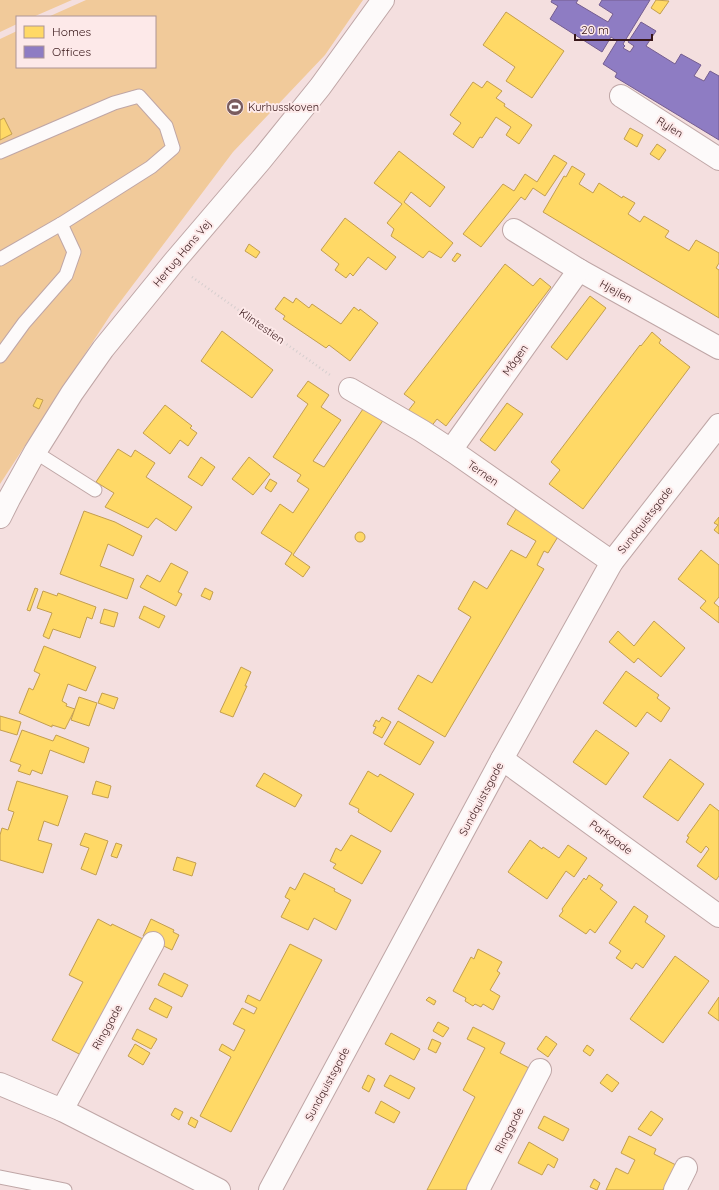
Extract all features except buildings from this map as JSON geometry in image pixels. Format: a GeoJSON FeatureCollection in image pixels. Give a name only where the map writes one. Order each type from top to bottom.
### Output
{"type":"FeatureCollection","features":[{"type":"Feature","properties":{"kind":"street","name":"Hertug Hans Vej"},"geometry":{"type":"LineString","coordinates":[[0,518],[35,452],[102,349],[320,87],[383,0]]}},
{"type":"Feature","properties":{"kind":"street","name":"Rylen"},"geometry":{"type":"LineString","coordinates":[[621,96],[719,159]]}},
{"type":"Feature","properties":{"kind":"street","name":"Hjejlen"},"geometry":{"type":"LineString","coordinates":[[514,230],[579,270],[719,348]]}},
{"type":"Feature","properties":{"kind":"street","name":"Mågen"},"geometry":{"type":"LineString","coordinates":[[451,450],[579,270]]}},
{"type":"Feature","properties":{"kind":"street","name":"Ternen"},"geometry":{"type":"LineString","coordinates":[[350,389],[422,431],[451,450],[612,562]]}},
{"type":"Feature","properties":{"kind":"street","name":"Sundquistsgade"},"geometry":{"type":"LineString","coordinates":[[270,1190],[502,760],[612,562],[719,425]]}},
{"type":"Feature","properties":{"kind":"street","name":"Parkgade"},"geometry":{"type":"LineString","coordinates":[[502,760],[719,916]]}},
{"type":"Feature","properties":{"kind":"street","name":"Ringgade"},"geometry":{"type":"LineString","coordinates":[[62,1110],[153,943]]}},
{"type":"Feature","properties":{"kind":"street","name":"Ringgade"},"geometry":{"type":"LineString","coordinates":[[478,1190],[540,1070]]}},
{"type":"Feature","properties":{"kind":"street"},"geometry":{"type":"LineString","coordinates":[[0,1084],[62,1110],[219,1190]]}},
{"type":"Feature","properties":{"kind":"street"},"geometry":{"type":"LineString","coordinates":[[675,1190],[686,1168]]}},
{"type":"Feature","properties":{"kind":"lane"},"geometry":{"type":"LineString","coordinates":[[0,152],[114,103],[138,96],[166,126],[173,148],[151,167],[61,224],[0,259]]}},
{"type":"Feature","properties":{"kind":"lane"},"geometry":{"type":"LineString","coordinates":[[0,356],[24,322],[66,275],[74,252],[61,224]]}},
{"type":"Feature","properties":{"kind":"lane"},"geometry":{"type":"LineString","coordinates":[[35,452],[95,490]]}},
{"type":"Feature","properties":{"kind":"lane"},"geometry":{"type":"LineString","coordinates":[[0,1177],[65,1190]]}},
{"type":"Feature","properties":{"kind":"path","name":"Klintestien"},"geometry":{"type":"LineString","coordinates":[[173,263],[350,389]]}},
{"type":"Feature","properties":{"kind":"shaded area"},"geometry":{"type":"Polygon","coordinates":[[[0,0],[72,0],[35,16],[16,16],[16,24],[0,32],[0,0]]]}},
{"type":"Feature","properties":{"kind":"shaded area"},"geometry":{"type":"Polygon","coordinates":[[[86,0],[363,0],[325,55],[233,152],[111,314],[0,484],[0,39],[16,31],[16,68],[156,68],[156,16],[50,16],[86,0]]]}},
{"type":"Feature","properties":{"kind":"place","name":"Kurhusskoven"},"geometry":{"type":"Point","coordinates":[235,107]}}]}
